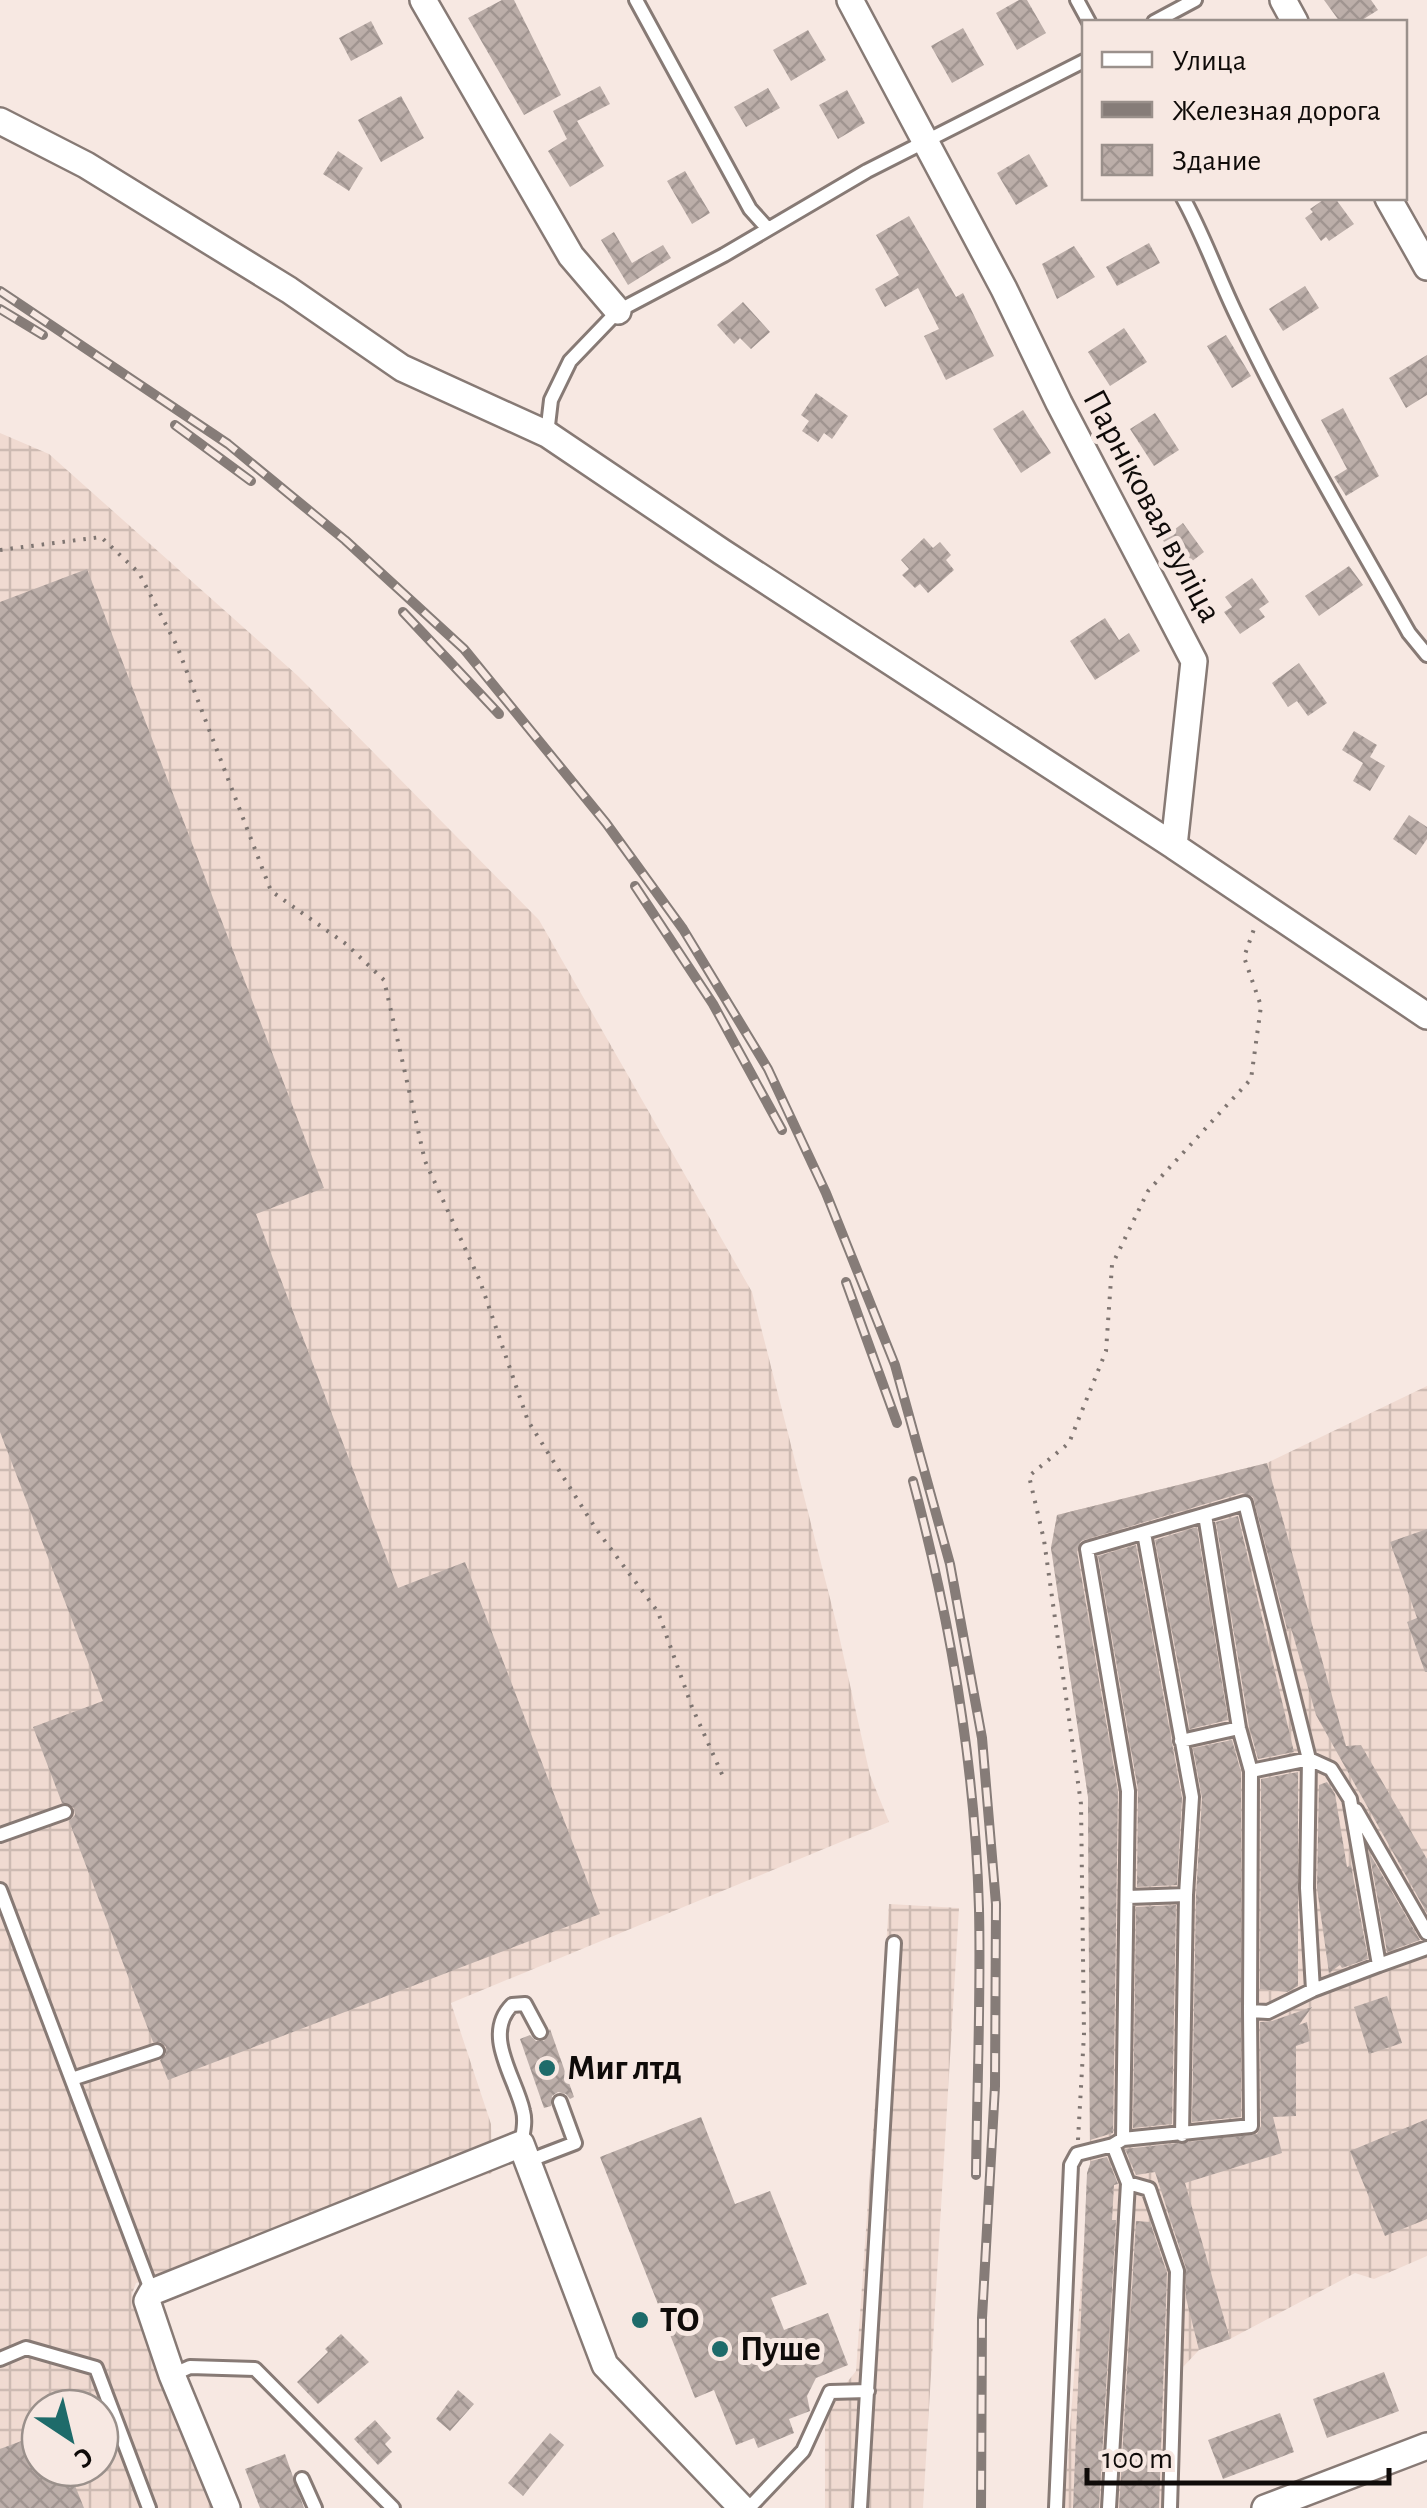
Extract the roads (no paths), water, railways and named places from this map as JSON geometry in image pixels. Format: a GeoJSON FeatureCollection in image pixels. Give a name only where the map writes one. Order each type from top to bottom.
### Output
{"type":"FeatureCollection","features":[{"type":"Feature","properties":{"kind":"street"},"geometry":{"type":"LineString","coordinates":[[422,0],[571,256],[618,311]]}},
{"type":"Feature","properties":{"kind":"street","name":"Парніковая вуліца"},"geometry":{"type":"LineString","coordinates":[[850,0],[1194,662],[1174,846]]}},
{"type":"Feature","properties":{"kind":"street"},"geometry":{"type":"LineString","coordinates":[[0,121],[86,166],[289,290],[402,368],[547,434],[1427,1016]]}},
{"type":"Feature","properties":{"kind":"street"},"geometry":{"type":"LineString","coordinates":[[1389,200],[1427,266]]}},
{"type":"Feature","properties":{"kind":"street"},"geometry":{"type":"LineString","coordinates":[[227,2508],[172,2375],[147,2301],[152,2292],[525,2153],[605,2364],[745,2508]]}},
{"type":"Feature","properties":{"kind":"street"},"geometry":{"type":"LineString","coordinates":[[1265,2508],[1427,2446]]}},
{"type":"Feature","properties":{"kind":"lane"},"geometry":{"type":"LineString","coordinates":[[636,0],[750,209],[768,229]]}},
{"type":"Feature","properties":{"kind":"lane"},"geometry":{"type":"LineString","coordinates":[[1158,20],[1195,0]]}},
{"type":"Feature","properties":{"kind":"lane"},"geometry":{"type":"LineString","coordinates":[[547,434],[551,400],[570,360],[618,311],[866,171],[1082,62]]}},
{"type":"Feature","properties":{"kind":"lane"},"geometry":{"type":"LineString","coordinates":[[1184,200],[1236,316],[1292,421],[1409,632],[1427,655]]}},
{"type":"Feature","properties":{"kind":"lane"},"geometry":{"type":"LineString","coordinates":[[1109,2508],[1128,2183],[1118,2142],[1128,1897],[1128,1791],[1087,1549],[1245,1502],[1310,1759],[1306,1888],[1313,1990]]}},
{"type":"Feature","properties":{"kind":"lane"},"geometry":{"type":"LineString","coordinates":[[1056,2508],[1071,2165],[1077,2154],[1118,2142],[1251,2126],[1251,1771],[1238,1728],[1205,1515]]}},
{"type":"Feature","properties":{"kind":"lane"},"geometry":{"type":"LineString","coordinates":[[1144,1533],[1192,1797],[1186,1895],[1182,2135]]}},
{"type":"Feature","properties":{"kind":"lane"},"geometry":{"type":"LineString","coordinates":[[1182,1740],[1238,1728]]}},
{"type":"Feature","properties":{"kind":"lane"},"geometry":{"type":"LineString","coordinates":[[1251,1771],[1310,1759],[1332,1769],[1427,1933]]}},
{"type":"Feature","properties":{"kind":"lane"},"geometry":{"type":"LineString","coordinates":[[1350,1799],[1379,1965]]}},
{"type":"Feature","properties":{"kind":"lane"},"geometry":{"type":"LineString","coordinates":[[0,1836],[65,1812]]}},
{"type":"Feature","properties":{"kind":"lane"},"geometry":{"type":"LineString","coordinates":[[0,1890],[152,2292]]}},
{"type":"Feature","properties":{"kind":"lane"},"geometry":{"type":"LineString","coordinates":[[1128,1897],[1186,1895]]}},
{"type":"Feature","properties":{"kind":"lane"},"geometry":{"type":"LineString","coordinates":[[860,2508],[894,1943]]}},
{"type":"Feature","properties":{"kind":"lane"},"geometry":{"type":"LineString","coordinates":[[1250,2012],[1268,2012],[1313,1990],[1427,1948]]}},
{"type":"Feature","properties":{"kind":"lane"},"geometry":{"type":"LineString","coordinates":[[540,2032],[525,2004],[512,2005],[502,2015],[500,2035],[504,2059],[523,2110],[525,2153],[575,2144],[560,2102]]}},
{"type":"Feature","properties":{"kind":"lane"},"geometry":{"type":"LineString","coordinates":[[72,2078],[156,2050]]}},
{"type":"Feature","properties":{"kind":"lane"},"geometry":{"type":"LineString","coordinates":[[1128,2183],[1149,2188],[1176,2271],[1170,2508]]}},
{"type":"Feature","properties":{"kind":"lane"},"geometry":{"type":"LineString","coordinates":[[0,2359],[26,2348],[96,2368],[149,2508]]}},
{"type":"Feature","properties":{"kind":"lane"},"geometry":{"type":"LineString","coordinates":[[172,2375],[190,2367],[255,2369],[393,2508]]}},
{"type":"Feature","properties":{"kind":"lane"},"geometry":{"type":"LineString","coordinates":[[745,2508],[803,2451],[830,2392],[868,2391]]}},
{"type":"Feature","properties":{"kind":"lane"},"geometry":{"type":"LineString","coordinates":[[302,2479],[315,2508]]}},
{"type":"Feature","properties":{"kind":"railway"},"geometry":{"type":"LineString","coordinates":[[0,291],[228,444],[345,540],[464,649],[606,823],[683,929],[768,1069],[826,1193],[895,1365],[950,1564],[982,1738],[996,1904],[995,2086],[982,2318],[981,2508]]}},
{"type":"Feature","properties":{"kind":"railway"},"geometry":{"type":"LineString","coordinates":[[0,309],[43,335]]}},
{"type":"Feature","properties":{"kind":"railway"},"geometry":{"type":"LineString","coordinates":[[175,425],[251,481]]}},
{"type":"Feature","properties":{"kind":"railway"},"geometry":{"type":"LineString","coordinates":[[403,612],[499,714]]}},
{"type":"Feature","properties":{"kind":"railway"},"geometry":{"type":"LineString","coordinates":[[635,886],[713,1004],[782,1130]]}},
{"type":"Feature","properties":{"kind":"railway"},"geometry":{"type":"LineString","coordinates":[[846,1282],[897,1423]]}},
{"type":"Feature","properties":{"kind":"railway"},"geometry":{"type":"LineString","coordinates":[[913,1481],[949,1639],[977,1855],[976,2175]]}},
{"type":"Feature","properties":{"kind":"place","name":"Миг лтд"},"geometry":{"type":"Point","coordinates":[547,2068]}},
{"type":"Feature","properties":{"kind":"place","name":"ТО"},"geometry":{"type":"Point","coordinates":[640,2320]}},
{"type":"Feature","properties":{"kind":"place","name":"Пуше"},"geometry":{"type":"Point","coordinates":[720,2349]}}]}
